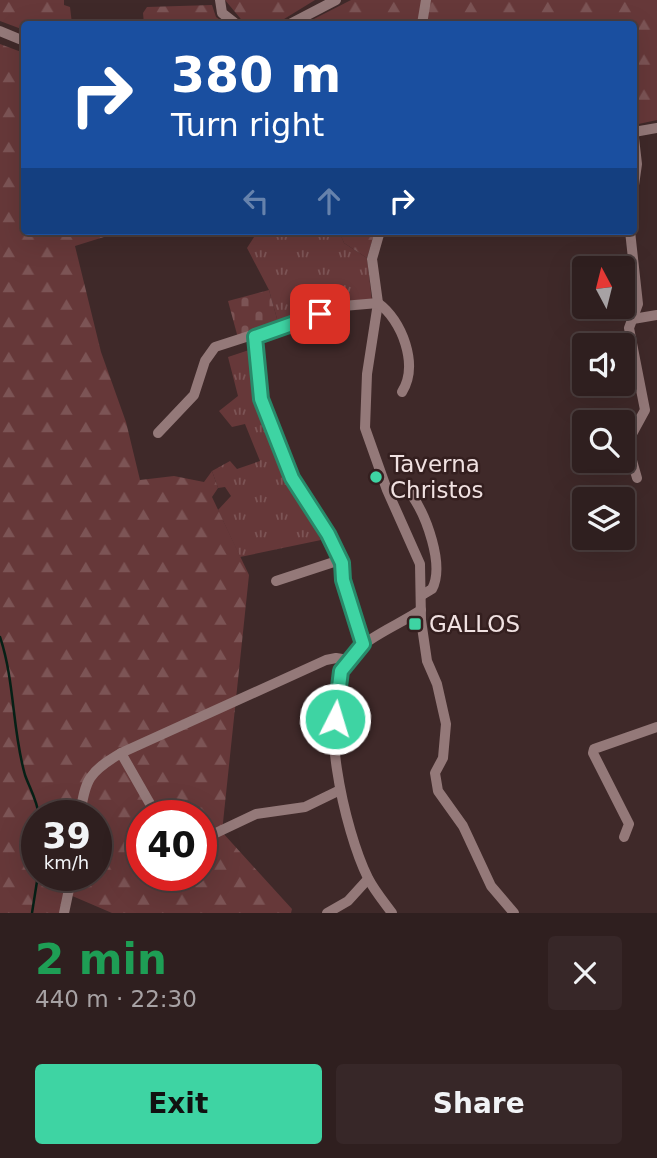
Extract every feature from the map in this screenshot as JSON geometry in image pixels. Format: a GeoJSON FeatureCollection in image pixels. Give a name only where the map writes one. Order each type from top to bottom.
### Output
{"type":"FeatureCollection","features":[{"type":"Feature","properties":{"kind":"street"},"geometry":{"type":"LineString","coordinates":[[220,0],[222,13],[232,21]]}},
{"type":"Feature","properties":{"kind":"street"},"geometry":{"type":"LineString","coordinates":[[296,21],[337,0]]}},
{"type":"Feature","properties":{"kind":"street"},"geometry":{"type":"LineString","coordinates":[[422,21],[426,0]]}},
{"type":"Feature","properties":{"kind":"street"},"geometry":{"type":"LineString","coordinates":[[0,32],[21,40]]}},
{"type":"Feature","properties":{"kind":"street"},"geometry":{"type":"LineString","coordinates":[[637,131],[657,128]]}},
{"type":"Feature","properties":{"kind":"street"},"geometry":{"type":"LineString","coordinates":[[379,235],[372,259],[378,303],[367,374],[365,428],[387,491],[413,542],[422,576],[421,610],[427,662],[437,684],[446,724],[443,758],[435,773],[438,790],[466,832],[491,886],[514,913]]}},
{"type":"Feature","properties":{"kind":"street"},"geometry":{"type":"LineString","coordinates":[[630,235],[633,256]]}},
{"type":"Feature","properties":{"kind":"street"},"geometry":{"type":"LineString","coordinates":[[635,277],[638,304],[635,313]]}},
{"type":"Feature","properties":{"kind":"street"},"geometry":{"type":"LineString","coordinates":[[158,433],[194,395],[205,361],[215,347],[255,337],[343,306],[378,303]]}},
{"type":"Feature","properties":{"kind":"street"},"geometry":{"type":"LineString","coordinates":[[378,303],[403,334],[408,376],[402,392]]}},
{"type":"Feature","properties":{"kind":"street"},"geometry":{"type":"LineString","coordinates":[[635,319],[657,315]]}},
{"type":"Feature","properties":{"kind":"street"},"geometry":{"type":"LineString","coordinates":[[633,319],[629,328],[630,338],[645,410]]}},
{"type":"Feature","properties":{"kind":"street"},"geometry":{"type":"LineString","coordinates":[[255,337],[261,399],[292,478],[340,560],[343,580],[363,644]]}},
{"type":"Feature","properties":{"kind":"street"},"geometry":{"type":"LineString","coordinates":[[637,478],[627,443],[645,410],[656,404]]}},
{"type":"Feature","properties":{"kind":"street"},"geometry":{"type":"LineString","coordinates":[[411,494],[426,517],[438,570],[432,589],[422,595]]}},
{"type":"Feature","properties":{"kind":"street"},"geometry":{"type":"LineString","coordinates":[[276,581],[340,560]]}},
{"type":"Feature","properties":{"kind":"street"},"geometry":{"type":"LineString","coordinates":[[392,913],[368,879],[346,825],[334,739],[335,698],[341,671],[363,644],[421,610]]}},
{"type":"Feature","properties":{"kind":"street"},"geometry":{"type":"LineString","coordinates":[[82,800],[84,787],[95,768],[121,752],[326,660],[348,660]]}},
{"type":"Feature","properties":{"kind":"street"},"geometry":{"type":"LineString","coordinates":[[624,837],[629,824],[593,753],[594,749],[657,727]]}},
{"type":"Feature","properties":{"kind":"street"},"geometry":{"type":"LineString","coordinates":[[121,752],[148,800]]}},
{"type":"Feature","properties":{"kind":"street"},"geometry":{"type":"LineString","coordinates":[[217,832],[256,814],[305,807],[340,790]]}},
{"type":"Feature","properties":{"kind":"street"},"geometry":{"type":"LineString","coordinates":[[327,913],[348,901],[368,879]]}},
{"type":"Feature","properties":{"kind":"street"},"geometry":{"type":"LineString","coordinates":[[64,913],[69,891]]}},
{"type":"Feature","properties":{"kind":"green space"},"geometry":{"type":"Polygon","coordinates":[[[0,0],[64,0],[64,5],[70,7],[72,21],[21,21],[21,29],[0,21],[0,0]]]}},
{"type":"Feature","properties":{"kind":"green space"},"geometry":{"type":"Polygon","coordinates":[[[225,0],[315,0],[281,21],[242,21],[225,0]]]}},
{"type":"Feature","properties":{"kind":"green space"},"geometry":{"type":"Polygon","coordinates":[[[351,0],[657,0],[657,120],[637,124],[637,21],[310,21],[351,0]]]}},
{"type":"Feature","properties":{"kind":"green space"},"geometry":{"type":"Polygon","coordinates":[[[212,5],[216,17],[222,21],[144,21],[143,13],[147,7],[212,5]]]}},
{"type":"Feature","properties":{"kind":"green space"},"geometry":{"type":"Polygon","coordinates":[[[0,44],[21,52],[21,235],[110,235],[75,246],[101,352],[126,422],[140,480],[174,476],[204,482],[212,471],[218,488],[212,497],[249,575],[222,832],[292,909],[291,913],[112,913],[70,895],[64,913],[0,913],[0,44]]]}},
{"type":"Feature","properties":{"kind":"green space"},"geometry":{"type":"Polygon","coordinates":[[[255,235],[341,235],[344,243],[367,258],[372,301],[279,326],[269,290],[247,248],[255,235]]]}},
{"type":"Feature","properties":{"kind":"green space"},"geometry":{"type":"Polygon","coordinates":[[[341,235],[374,235],[367,258],[344,243],[341,235]]]}},
{"type":"Feature","properties":{"kind":"green space"},"geometry":{"type":"Polygon","coordinates":[[[269,290],[279,326],[238,338],[228,301],[269,290]]]}},
{"type":"Feature","properties":{"kind":"green space"},"geometry":{"type":"Polygon","coordinates":[[[249,350],[253,378],[266,427],[321,540],[240,557],[218,510],[231,496],[225,487],[218,488],[212,471],[230,461],[237,469],[260,461],[245,424],[232,427],[219,411],[238,396],[228,357],[249,350]]]}},
{"type":"Feature","properties":{"kind":"waterway"},"geometry":{"type":"LineString","coordinates":[[0,637],[21,758],[35,800]]}},
{"type":"Feature","properties":{"kind":"waterway"},"geometry":{"type":"LineString","coordinates":[[32,913],[35,891]]}},
{"type":"Feature","properties":{"kind":"place","name":"Taverna Christos"},"geometry":{"type":"Point","coordinates":[376,477]}},
{"type":"Feature","properties":{"kind":"place","name":"GALLOS"},"geometry":{"type":"Point","coordinates":[415,624]}},
{"type":"Feature","properties":{"kind":"route"},"geometry":{"type":"LineString","coordinates":[[320,314],[255,337],[261,399],[292,478],[328,534],[342,563],[343,580],[363,644],[341,671],[335,698],[335,719]]}}]}
